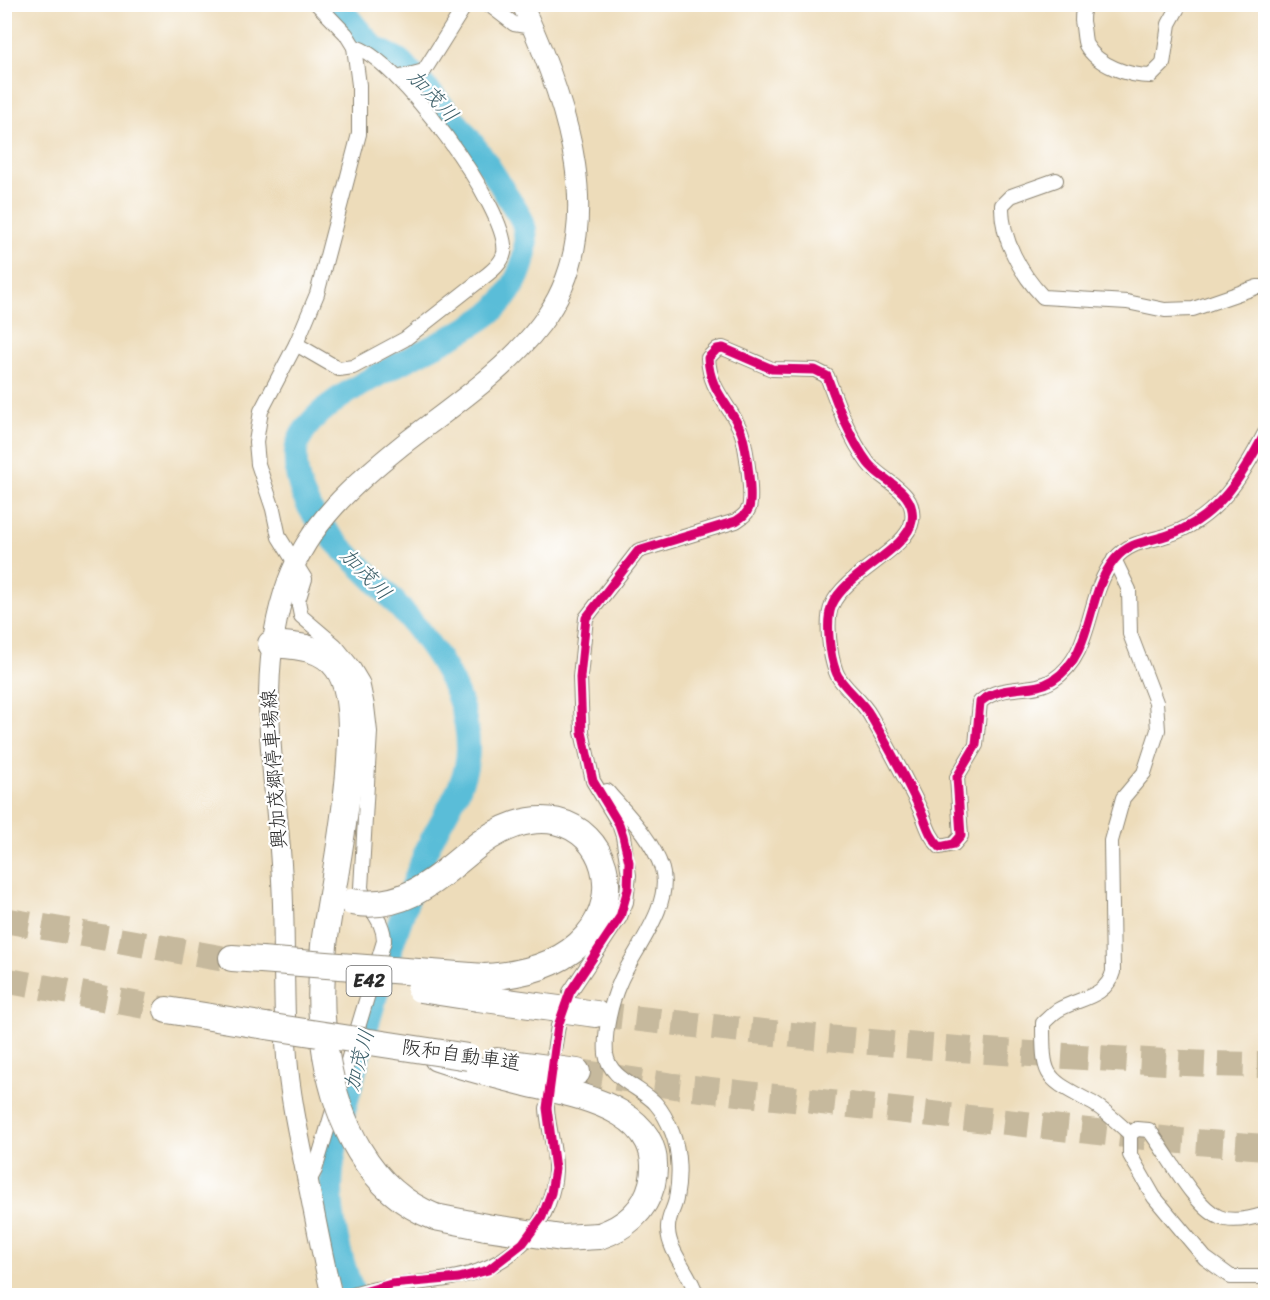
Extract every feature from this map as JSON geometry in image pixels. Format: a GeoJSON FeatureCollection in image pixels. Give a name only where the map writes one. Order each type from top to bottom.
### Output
{"type":"FeatureCollection","features":[{"type":"Feature","properties":{"kind":"highway"},"geometry":{"type":"LineString","coordinates":[[271,644],[308,647],[324,655],[338,668],[350,696],[351,760],[342,896],[322,984],[326,1055],[340,1108],[371,1170],[400,1199],[435,1217],[486,1227],[562,1238],[599,1236],[617,1229],[632,1219],[650,1190],[653,1160],[641,1131],[624,1114],[602,1102],[467,1062]]}},
{"type":"Feature","properties":{"kind":"highway"},"geometry":{"type":"LineString","coordinates":[[342,896],[376,904],[406,897],[430,884],[508,825],[521,820],[548,819],[573,827],[585,835],[600,856],[607,880],[601,916],[593,930],[575,949],[535,970],[481,988]]}},
{"type":"Feature","properties":{"kind":"highway","name":"E42"},"geometry":{"type":"LineString","coordinates":[[232,959],[481,988],[596,1014]]}},
{"type":"Feature","properties":{"kind":"highway","name":"阪和自動車道"},"geometry":{"type":"LineString","coordinates":[[167,1010],[403,1047],[467,1062],[577,1072]]}},
{"type":"Feature","properties":{"kind":"main road","name":"興加茂郷停車場線"},"geometry":{"type":"LineString","coordinates":[[332,1296],[293,1107],[286,1053],[281,862],[268,727],[267,685],[271,644],[294,565],[330,510],[372,470],[518,350],[541,324],[564,283],[576,231],[576,177],[558,91],[522,4]]}},
{"type":"Feature","properties":{"kind":"street"},"geometry":{"type":"LineString","coordinates":[[308,1183],[315,1170],[384,941],[384,931],[361,888],[370,732],[365,692],[358,674],[345,656],[301,616],[298,601],[305,579],[294,565],[279,537],[273,509],[258,464],[256,442],[261,411],[296,344],[317,294],[357,144],[359,85],[354,47],[346,34],[317,4]]}},
{"type":"Feature","properties":{"kind":"street"},"geometry":{"type":"LineString","coordinates":[[397,78],[424,71],[466,4]]}},
{"type":"Feature","properties":{"kind":"street"},"geometry":{"type":"LineString","coordinates":[[488,4],[514,24],[532,27]]}},
{"type":"Feature","properties":{"kind":"street"},"geometry":{"type":"LineString","coordinates":[[1086,4],[1082,22],[1086,44],[1096,56],[1114,68],[1138,76],[1151,76],[1163,64],[1168,24],[1180,4]]}},
{"type":"Feature","properties":{"kind":"street"},"geometry":{"type":"LineString","coordinates":[[296,344],[339,369],[353,367],[405,339],[484,278],[504,254],[494,212],[472,175],[423,107],[397,78],[364,50],[354,47]]}},
{"type":"Feature","properties":{"kind":"street"},"geometry":{"type":"LineString","coordinates":[[1056,180],[1011,196],[1002,206],[1007,238],[1027,280],[1043,297],[1127,302],[1165,310],[1194,309],[1257,287],[1266,287]]}},
{"type":"Feature","properties":{"kind":"street"},"geometry":{"type":"LineString","coordinates":[[570,992],[609,936],[626,902],[628,889],[628,862],[623,836],[590,772],[582,732],[580,676],[586,618],[638,551],[736,521],[746,515],[750,505],[744,443],[740,430],[709,376],[708,358],[717,349],[723,348],[772,369],[815,370],[827,376],[843,418],[867,462],[879,475],[900,487],[911,504],[912,521],[904,537],[839,592],[831,607],[829,645],[837,675],[862,701],[921,812],[931,838],[940,847],[954,844],[961,836],[957,777],[976,745],[980,702],[993,692],[1029,687],[1053,680],[1068,666],[1079,651],[1101,584],[1114,560],[1131,544],[1169,535],[1198,521],[1225,498],[1242,476],[1266,431]]}},
{"type":"Feature","properties":{"kind":"street"},"geometry":{"type":"LineString","coordinates":[[1114,560],[1126,578],[1130,590],[1130,634],[1156,702],[1158,730],[1144,773],[1123,798],[1111,841],[1113,972],[1110,981],[1097,994],[1058,1010],[1044,1023],[1043,1062],[1056,1084],[1096,1105],[1130,1134],[1130,1155],[1154,1197],[1205,1258],[1231,1277],[1266,1277]]}},
{"type":"Feature","properties":{"kind":"street"},"geometry":{"type":"LineString","coordinates":[[590,772],[649,844],[664,875],[661,898],[652,925],[617,990],[609,1022],[606,1054],[612,1070],[655,1103],[672,1132],[678,1169],[676,1200],[668,1224],[669,1237],[678,1258],[692,1277],[697,1296]]}},
{"type":"Feature","properties":{"kind":"street"},"geometry":{"type":"LineString","coordinates":[[554,1051],[558,1026]]}},
{"type":"Feature","properties":{"kind":"street"},"geometry":{"type":"LineString","coordinates":[[350,1296],[371,1288],[474,1274],[500,1263],[524,1244],[542,1217],[554,1181],[555,1158],[547,1108]]}},
{"type":"Feature","properties":{"kind":"street"},"geometry":{"type":"LineString","coordinates":[[1130,1134],[1137,1129],[1149,1130],[1195,1198],[1219,1217],[1246,1218],[1266,1214]]}},
{"type":"Feature","properties":{"kind":"waterway","name":"加茂川"},"geometry":{"type":"LineString","coordinates":[[337,4],[373,46],[406,66],[458,124],[479,151],[520,216],[526,243],[518,275],[508,293],[495,309],[475,324],[350,391],[323,410],[304,430],[296,452],[297,473],[302,493],[311,511],[337,543],[412,622],[440,660],[460,702],[466,725],[468,748],[467,763],[458,791],[424,856],[394,939],[368,1024],[335,1148],[331,1189],[333,1216],[341,1257],[354,1296]]}},
{"type":"Feature","properties":{"kind":"tunnel"},"geometry":{"type":"LineString","coordinates":[[4,920],[231,960]]}},
{"type":"Feature","properties":{"kind":"tunnel"},"geometry":{"type":"LineString","coordinates":[[4,980],[167,1010]]}},
{"type":"Feature","properties":{"kind":"tunnel"},"geometry":{"type":"LineString","coordinates":[[596,1014],[889,1044],[1166,1062],[1266,1065]]}},
{"type":"Feature","properties":{"kind":"tunnel"},"geometry":{"type":"LineString","coordinates":[[577,1072],[674,1086],[1181,1141],[1266,1147]]}},
{"type":"Feature","properties":{"kind":"cycle path"},"geometry":{"type":"LineString","coordinates":[[350,1296],[391,1284],[459,1278],[488,1270],[523,1243],[542,1217],[551,1193],[555,1169],[547,1108],[558,1026],[570,992],[620,917],[628,889],[629,862],[623,836],[619,824],[593,781],[582,732],[580,677],[586,618],[638,551],[736,521],[749,508],[747,456],[740,429],[716,388],[709,369],[708,358],[717,349],[723,348],[772,369],[815,370],[827,376],[844,421],[861,453],[874,470],[904,494],[909,502],[912,521],[900,542],[849,583],[832,605],[829,638],[836,672],[870,715],[909,787],[931,834],[940,847],[954,844],[961,836],[957,777],[976,745],[980,702],[998,692],[1045,684],[1066,668],[1076,655],[1105,573],[1115,559],[1133,545],[1186,528],[1215,507],[1238,479],[1266,431]]}}]}
